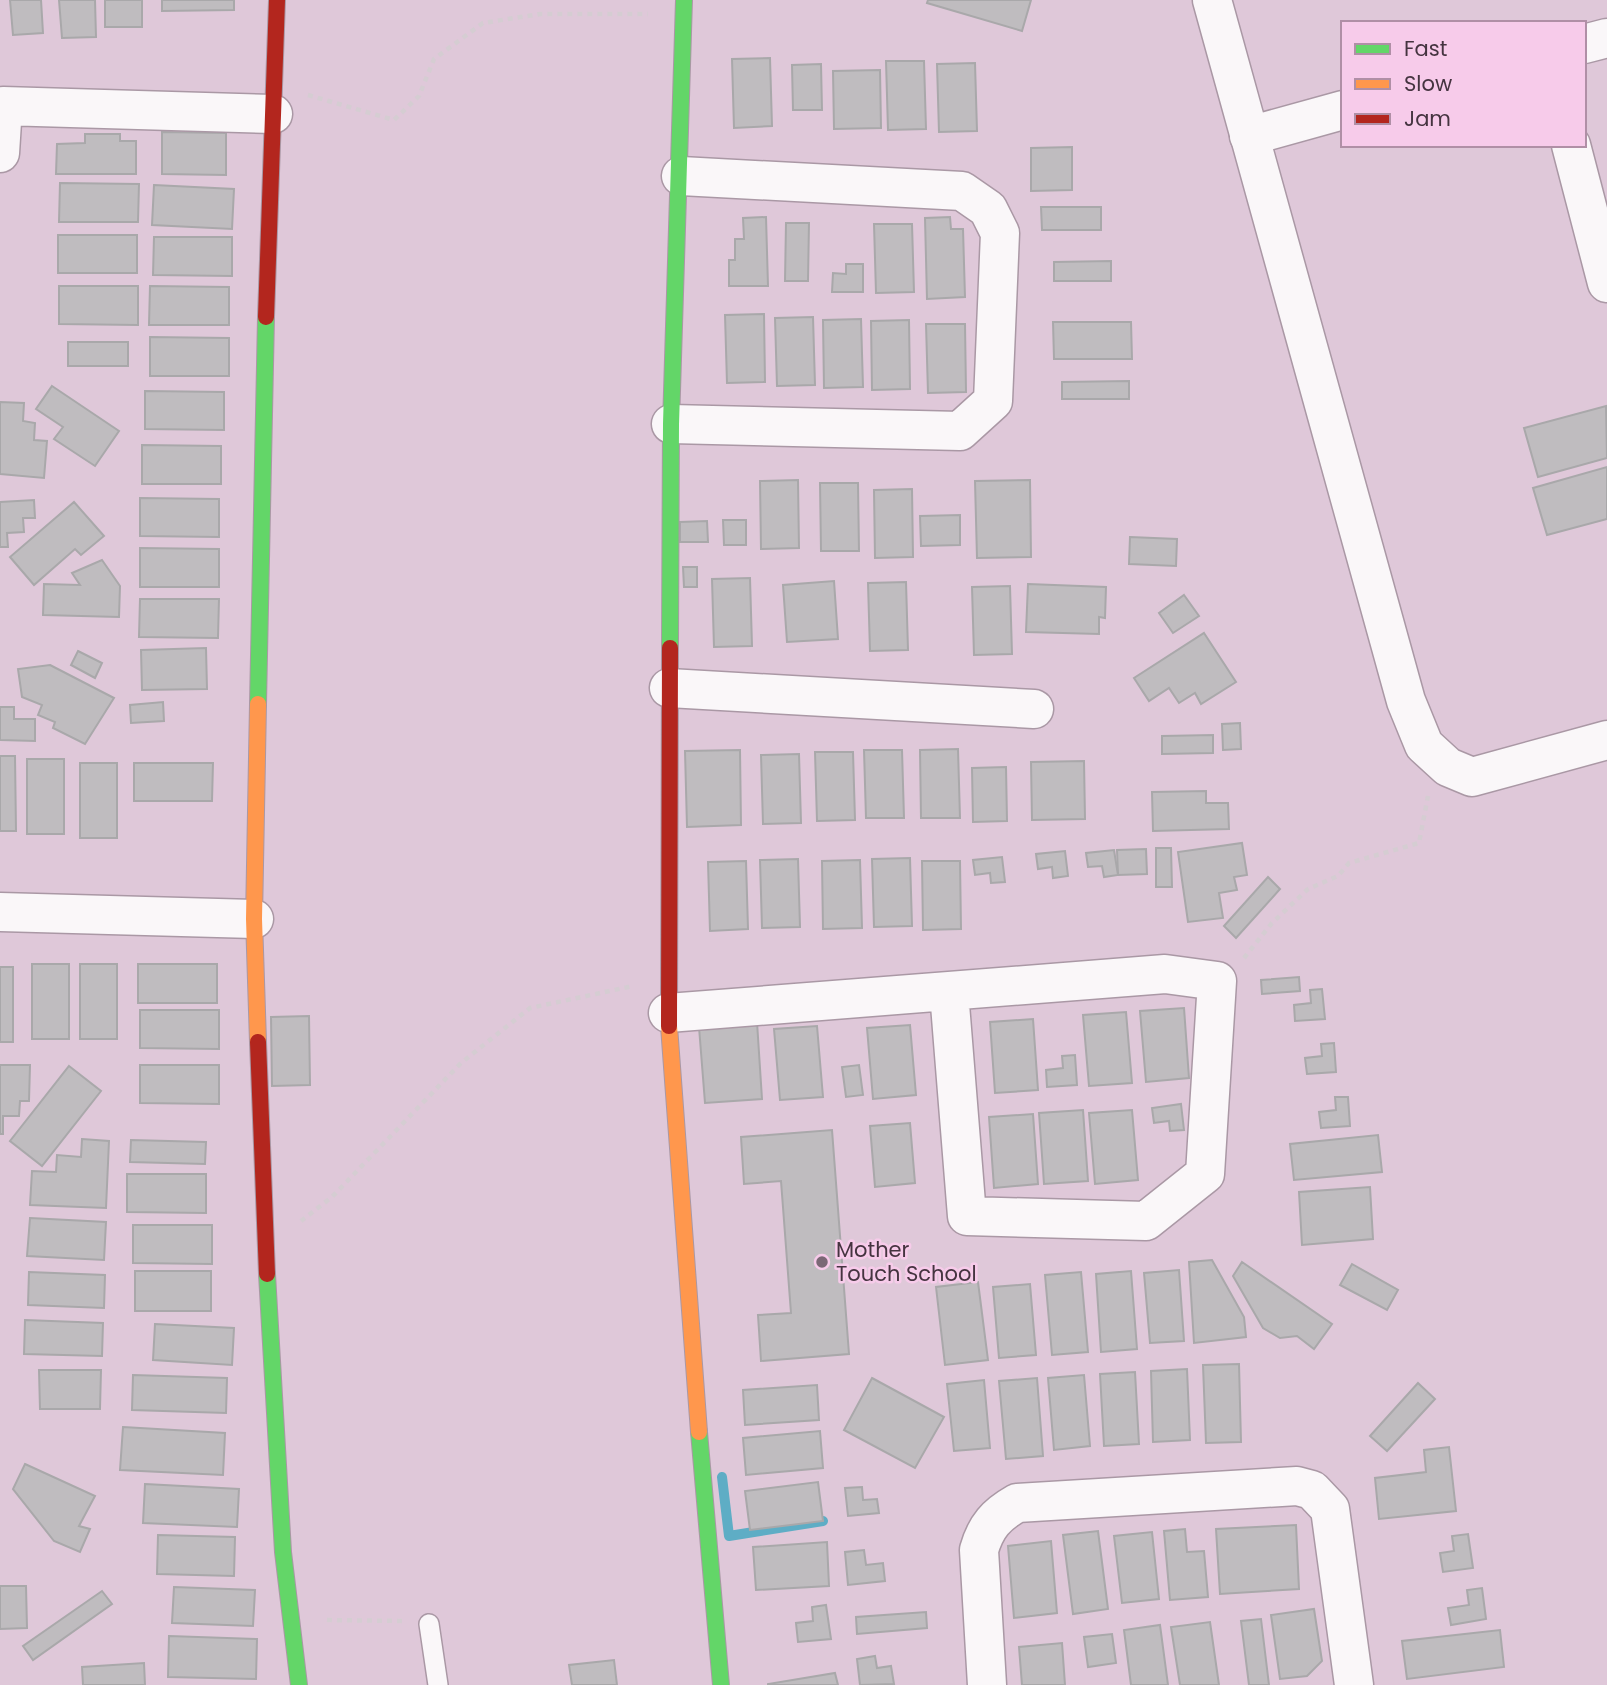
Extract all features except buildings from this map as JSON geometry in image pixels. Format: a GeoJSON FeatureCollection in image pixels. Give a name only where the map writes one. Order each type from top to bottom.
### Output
{"type":"FeatureCollection","features":[{"type":"Feature","properties":{"kind":"street"},"geometry":{"type":"LineString","coordinates":[[277,0],[254,919],[265,1248],[283,1552],[299,1685]]}},
{"type":"Feature","properties":{"kind":"street"},"geometry":{"type":"LineString","coordinates":[[1212,0],[1406,701],[1424,745],[1448,767],[1472,777],[1607,740]]}},
{"type":"Feature","properties":{"kind":"street"},"geometry":{"type":"LineString","coordinates":[[684,8],[681,176],[671,424],[668,997],[683,1241],[721,1685]]}},
{"type":"Feature","properties":{"kind":"street"},"geometry":{"type":"LineString","coordinates":[[1586,43],[1607,38]]}},
{"type":"Feature","properties":{"kind":"street"},"geometry":{"type":"LineString","coordinates":[[0,153],[2,106],[273,100]]}},
{"type":"Feature","properties":{"kind":"street"},"geometry":{"type":"LineString","coordinates":[[1249,136],[1341,111]]}},
{"type":"Feature","properties":{"kind":"street"},"geometry":{"type":"LineString","coordinates":[[1572,147],[1607,283]]}},
{"type":"Feature","properties":{"kind":"street"},"geometry":{"type":"LineString","coordinates":[[671,424],[960,431],[993,401],[1000,233],[988,209],[962,191],[681,176]]}},
{"type":"Feature","properties":{"kind":"street"},"geometry":{"type":"LineString","coordinates":[[669,688],[1034,709]]}},
{"type":"Feature","properties":{"kind":"street"},"geometry":{"type":"LineString","coordinates":[[0,912],[254,919]]}},
{"type":"Feature","properties":{"kind":"street"},"geometry":{"type":"LineString","coordinates":[[668,997],[949,992],[1165,974],[1217,981],[1205,1174],[1146,1221],[967,1216],[949,992]]}},
{"type":"Feature","properties":{"kind":"street"},"geometry":{"type":"LineString","coordinates":[[986,1685],[979,1550],[984,1531],[998,1514],[1017,1503],[1297,1486],[1312,1490],[1330,1509],[1354,1685]]}},
{"type":"Feature","properties":{"kind":"lane"},"geometry":{"type":"LineString","coordinates":[[429,1624],[438,1685]]}},
{"type":"Feature","properties":{"kind":"path"},"geometry":{"type":"LineString","coordinates":[[273,100],[394,120],[419,96],[434,59],[483,23],[540,14],[684,8]]}},
{"type":"Feature","properties":{"kind":"path"},"geometry":{"type":"LineString","coordinates":[[1217,981],[1246,956],[1272,923],[1308,889],[1338,876],[1349,863],[1419,843],[1428,793],[1472,777]]}},
{"type":"Feature","properties":{"kind":"path"},"geometry":{"type":"LineString","coordinates":[[265,1248],[332,1197],[461,1063],[530,1008],[598,992],[668,997]]}},
{"type":"Feature","properties":{"kind":"path"},"geometry":{"type":"LineString","coordinates":[[291,1620],[429,1624]]}},
{"type":"Feature","properties":{"kind":"waterway"},"geometry":{"type":"LineString","coordinates":[[722,1477],[729,1536],[823,1521]]}},
{"type":"Feature","properties":{"kind":"traffic: fast"},"geometry":{"type":"LineString","coordinates":[[670,648],[671,424],[684,0]]}},
{"type":"Feature","properties":{"kind":"traffic: fast"},"geometry":{"type":"LineString","coordinates":[[258,704],[266,317]]}},
{"type":"Feature","properties":{"kind":"traffic: fast"},"geometry":{"type":"LineString","coordinates":[[267,1274],[283,1552],[299,1685]]}},
{"type":"Feature","properties":{"kind":"traffic: fast"},"geometry":{"type":"LineString","coordinates":[[699,1432],[721,1685]]}},
{"type":"Feature","properties":{"kind":"traffic: slow"},"geometry":{"type":"LineString","coordinates":[[258,704],[254,919],[258,1042]]}},
{"type":"Feature","properties":{"kind":"traffic: slow"},"geometry":{"type":"LineString","coordinates":[[669,1026],[699,1432]]}},
{"type":"Feature","properties":{"kind":"traffic: jam"},"geometry":{"type":"LineString","coordinates":[[266,317],[277,0]]}},
{"type":"Feature","properties":{"kind":"traffic: jam"},"geometry":{"type":"LineString","coordinates":[[669,1026],[670,648]]}},
{"type":"Feature","properties":{"kind":"traffic: jam"},"geometry":{"type":"LineString","coordinates":[[258,1042],[267,1274]]}},
{"type":"Feature","properties":{"kind":"place","name":"Mother Touch School"},"geometry":{"type":"Point","coordinates":[822,1262]}}]}
